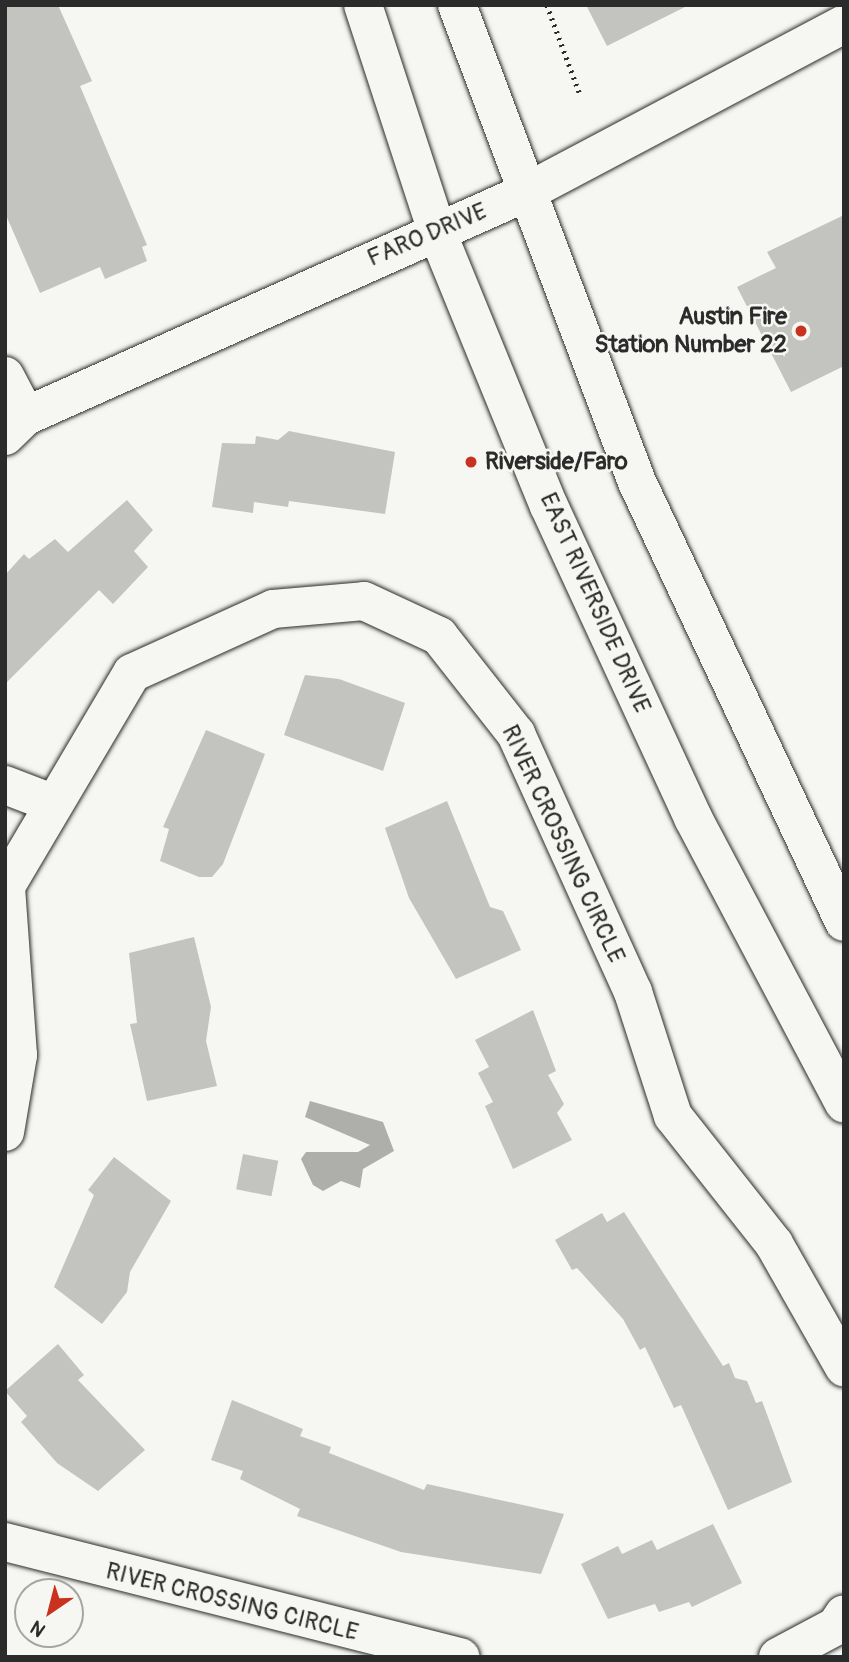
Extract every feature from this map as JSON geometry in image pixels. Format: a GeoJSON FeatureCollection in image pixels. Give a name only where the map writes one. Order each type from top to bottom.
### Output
{"type":"FeatureCollection","features":[{"type":"Feature","properties":{"kind":"main road","name":"EAST RIVERSIDE DRIVE"},"geometry":{"type":"LineString","coordinates":[[363,5],[437,232],[549,506],[693,818],[844,1103]]}},
{"type":"Feature","properties":{"kind":"main road"},"geometry":{"type":"LineString","coordinates":[[457,5],[637,482],[844,922]]}},
{"type":"Feature","properties":{"kind":"main road","name":"FARO DRIVE"},"geometry":{"type":"LineString","coordinates":[[16,426],[526,193],[844,24]]}},
{"type":"Feature","properties":{"kind":"main road"},"geometry":{"type":"LineString","coordinates":[[5,376],[16,426]]}},
{"type":"Feature","properties":{"kind":"main road","name":"RIVER CROSSING CIRCLE"},"geometry":{"type":"LineString","coordinates":[[5,1132],[18,1055],[6,886],[52,803],[132,673],[273,609],[364,601],[439,636],[516,734],[633,992],[673,1116],[774,1244],[844,1367]]}},
{"type":"Feature","properties":{"kind":"main road"},"geometry":{"type":"LineString","coordinates":[[5,785],[52,803]]}},
{"type":"Feature","properties":{"kind":"main road","name":"RIVER CROSSING CIRCLE"},"geometry":{"type":"LineString","coordinates":[[5,1542],[461,1657]]}},
{"type":"Feature","properties":{"kind":"main road"},"geometry":{"type":"LineString","coordinates":[[778,1657],[836,1626],[844,1614]]}},
{"type":"Feature","properties":{"kind":"path"},"geometry":{"type":"LineString","coordinates":[[547,5],[580,94]]}},
{"type":"Feature","properties":{"kind":"shaded area"},"geometry":{"type":"Polygon","coordinates":[[[310,1101],[383,1122],[394,1151],[363,1169],[360,1188],[341,1181],[323,1191],[313,1185],[301,1159],[306,1152],[358,1152],[370,1145],[305,1117],[310,1101]]]}},
{"type":"Feature","properties":{"kind":"building"},"geometry":{"type":"Polygon","coordinates":[[[5,5],[58,5],[92,81],[80,86],[147,245],[142,247],[147,261],[105,279],[100,267],[40,293],[5,213],[5,5]]]}},
{"type":"Feature","properties":{"kind":"building"},"geometry":{"type":"Polygon","coordinates":[[[586,5],[689,5],[607,46],[586,5]]]}},
{"type":"Feature","properties":{"kind":"building","name":"Austin Fire Station Number 22"},"geometry":{"type":"Polygon","coordinates":[[[844,215],[844,366],[791,392],[737,287],[776,268],[767,252],[844,215]]]}},
{"type":"Feature","properties":{"kind":"building"},"geometry":{"type":"Polygon","coordinates":[[[289,431],[395,452],[385,514],[289,501],[288,507],[254,502],[253,513],[212,507],[222,443],[255,444],[256,436],[278,440],[289,431]]]}},
{"type":"Feature","properties":{"kind":"building"},"geometry":{"type":"Polygon","coordinates":[[[127,500],[153,530],[134,551],[148,567],[113,604],[99,590],[5,684],[5,575],[24,554],[29,559],[55,539],[68,552],[127,500]]]}},
{"type":"Feature","properties":{"kind":"building"},"geometry":{"type":"Polygon","coordinates":[[[305,675],[339,679],[405,703],[383,771],[284,735],[305,675]]]}},
{"type":"Feature","properties":{"kind":"building"},"geometry":{"type":"Polygon","coordinates":[[[206,730],[265,754],[223,864],[212,877],[199,877],[160,861],[169,829],[163,827],[206,730]]]}},
{"type":"Feature","properties":{"kind":"building"},"geometry":{"type":"Polygon","coordinates":[[[447,801],[490,907],[503,911],[521,950],[456,979],[409,898],[385,828],[447,801]]]}},
{"type":"Feature","properties":{"kind":"building"},"geometry":{"type":"Polygon","coordinates":[[[194,937],[211,1007],[206,1041],[217,1086],[147,1101],[130,1024],[137,1023],[129,953],[194,937]]]}},
{"type":"Feature","properties":{"kind":"building"},"geometry":{"type":"Polygon","coordinates":[[[533,1010],[556,1071],[548,1075],[564,1104],[557,1113],[572,1140],[513,1169],[485,1106],[493,1102],[478,1073],[489,1067],[475,1040],[533,1010]]]}},
{"type":"Feature","properties":{"kind":"building"},"geometry":{"type":"Polygon","coordinates":[[[243,1154],[278,1161],[271,1196],[236,1189],[243,1154]]]}},
{"type":"Feature","properties":{"kind":"building"},"geometry":{"type":"Polygon","coordinates":[[[114,1157],[171,1201],[130,1272],[127,1292],[102,1324],[54,1287],[94,1195],[88,1190],[114,1157]]]}},
{"type":"Feature","properties":{"kind":"building"},"geometry":{"type":"Polygon","coordinates":[[[624,1212],[723,1366],[729,1363],[735,1378],[747,1381],[756,1403],[762,1401],[792,1482],[728,1510],[681,1405],[674,1408],[645,1347],[640,1350],[623,1319],[577,1268],[572,1270],[555,1240],[602,1213],[607,1222],[624,1212]]]}},
{"type":"Feature","properties":{"kind":"building"},"geometry":{"type":"Polygon","coordinates":[[[58,1344],[84,1375],[78,1380],[145,1450],[98,1491],[57,1463],[21,1422],[27,1416],[5,1391],[58,1344]]]}},
{"type":"Feature","properties":{"kind":"building"},"geometry":{"type":"Polygon","coordinates":[[[232,1400],[303,1429],[300,1436],[331,1447],[329,1453],[424,1490],[427,1484],[564,1514],[541,1574],[401,1552],[297,1516],[300,1509],[240,1479],[243,1471],[211,1460],[232,1400]]]}},
{"type":"Feature","properties":{"kind":"building"},"geometry":{"type":"Polygon","coordinates":[[[713,1524],[742,1583],[692,1607],[689,1602],[659,1612],[655,1604],[608,1619],[581,1564],[618,1546],[622,1554],[652,1540],[657,1550],[713,1524]]]}},
{"type":"Feature","properties":{"kind":"place","name":"Austin Fire Station Number 22"},"geometry":{"type":"Point","coordinates":[801,331]}},
{"type":"Feature","properties":{"kind":"place","name":"Riverside/Faro"},"geometry":{"type":"Point","coordinates":[471,462]}}]}
